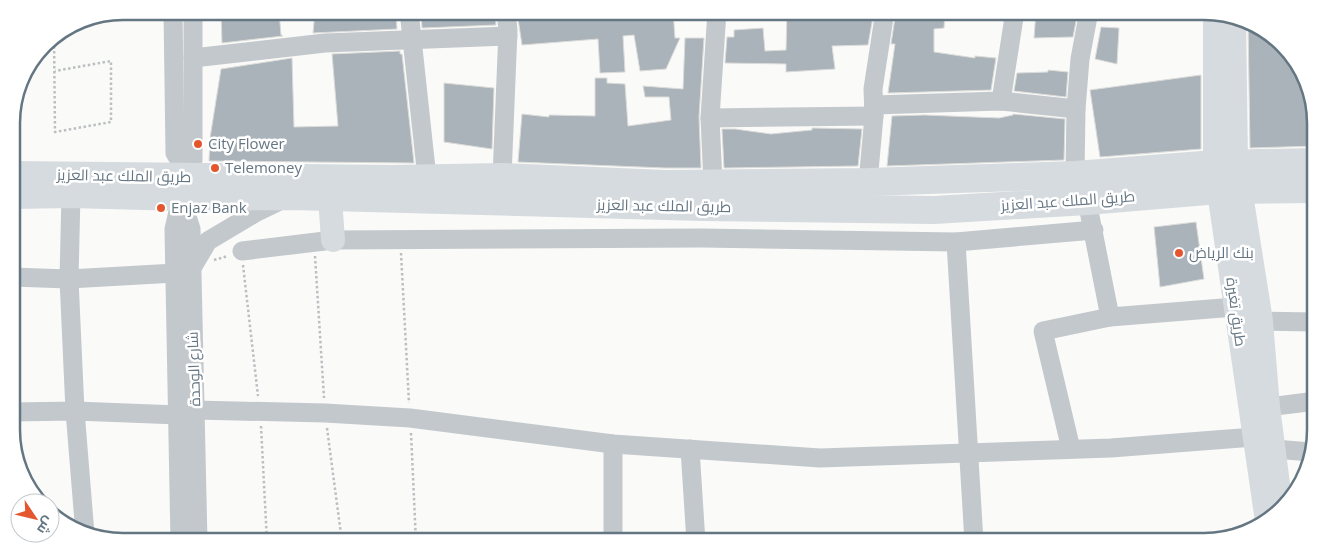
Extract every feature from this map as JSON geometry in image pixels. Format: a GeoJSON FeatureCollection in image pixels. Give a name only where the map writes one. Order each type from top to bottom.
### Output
{"type":"FeatureCollection","features":[{"type":"Feature","properties":{"kind":"highway","name":"طريق الملك عبد العزيز"},"geometry":{"type":"LineString","coordinates":[[20,175],[330,198],[708,195],[868,182],[1075,174],[1226,164],[1307,162]]}},
{"type":"Feature","properties":{"kind":"highway","name":"طريق الملك عبد العزيز"},"geometry":{"type":"LineString","coordinates":[[20,195],[502,176],[665,184],[708,195],[934,210],[1230,190],[1307,189]]}},
{"type":"Feature","properties":{"kind":"main road","name":"طريق تغيرة"},"geometry":{"type":"LineString","coordinates":[[1216,21],[1226,164],[1230,190],[1261,321],[1268,407],[1264,443],[1266,513]]}},
{"type":"Feature","properties":{"kind":"main road","name":"طريق تغيرة"},"geometry":{"type":"LineString","coordinates":[[1226,164],[1234,24]]}},
{"type":"Feature","properties":{"kind":"main road","name":"طريق تغيرة"},"geometry":{"type":"LineString","coordinates":[[1230,190],[1235,307],[1264,443],[1279,500]]}},
{"type":"Feature","properties":{"kind":"main road"},"geometry":{"type":"LineString","coordinates":[[324,241],[330,198]]}},
{"type":"Feature","properties":{"kind":"street"},"geometry":{"type":"LineString","coordinates":[[173,20],[175,152],[185,187]]}},
{"type":"Feature","properties":{"kind":"street","name":"شارع الوحدة"},"geometry":{"type":"LineString","coordinates":[[193,20],[193,160],[185,187],[190,229],[183,270],[187,412],[197,533]]}},
{"type":"Feature","properties":{"kind":"street"},"geometry":{"type":"LineString","coordinates":[[410,20],[427,178]]}},
{"type":"Feature","properties":{"kind":"street"},"geometry":{"type":"LineString","coordinates":[[502,176],[508,36],[507,20]]}},
{"type":"Feature","properties":{"kind":"street"},"geometry":{"type":"LineString","coordinates":[[702,238],[708,195],[710,118],[716,20]]}},
{"type":"Feature","properties":{"kind":"street"},"geometry":{"type":"LineString","coordinates":[[868,182],[874,111],[873,89],[884,20]]}},
{"type":"Feature","properties":{"kind":"street"},"geometry":{"type":"LineString","coordinates":[[1001,101],[1014,20]]}},
{"type":"Feature","properties":{"kind":"street"},"geometry":{"type":"LineString","coordinates":[[1075,174],[1076,109],[1080,59],[1087,20]]}},
{"type":"Feature","properties":{"kind":"street"},"geometry":{"type":"LineString","coordinates":[[193,58],[325,43],[508,36]]}},
{"type":"Feature","properties":{"kind":"street"},"geometry":{"type":"LineString","coordinates":[[710,118],[874,111],[1001,101],[1076,109]]}},
{"type":"Feature","properties":{"kind":"street"},"geometry":{"type":"LineString","coordinates":[[71,194],[69,279],[75,412],[84,526]]}},
{"type":"Feature","properties":{"kind":"street"},"geometry":{"type":"LineString","coordinates":[[20,277],[69,279],[183,270],[208,241],[255,213],[291,196]]}},
{"type":"Feature","properties":{"kind":"street"},"geometry":{"type":"LineString","coordinates":[[1087,201],[1110,317]]}},
{"type":"Feature","properties":{"kind":"street"},"geometry":{"type":"LineString","coordinates":[[242,251],[324,241],[400,239],[702,238],[956,242],[1094,230]]}},
{"type":"Feature","properties":{"kind":"street"},"geometry":{"type":"LineString","coordinates":[[956,242],[973,533]]}},
{"type":"Feature","properties":{"kind":"street"},"geometry":{"type":"LineString","coordinates":[[1071,449],[1043,331],[1110,317],[1235,307]]}},
{"type":"Feature","properties":{"kind":"street"},"geometry":{"type":"LineString","coordinates":[[1261,321],[1307,322]]}},
{"type":"Feature","properties":{"kind":"street"},"geometry":{"type":"LineString","coordinates":[[1268,407],[1307,402]]}},
{"type":"Feature","properties":{"kind":"street"},"geometry":{"type":"LineString","coordinates":[[20,412],[260,411],[325,413],[410,418],[613,444],[820,458],[1264,443],[1305,451]]}},
{"type":"Feature","properties":{"kind":"street"},"geometry":{"type":"LineString","coordinates":[[180,533],[187,412]]}},
{"type":"Feature","properties":{"kind":"street"},"geometry":{"type":"LineString","coordinates":[[613,444],[613,533]]}},
{"type":"Feature","properties":{"kind":"street"},"geometry":{"type":"LineString","coordinates":[[690,449],[695,533]]}},
{"type":"Feature","properties":{"kind":"path"},"geometry":{"type":"LineString","coordinates":[[54,46],[55,132],[111,122],[111,61],[55,71]]}},
{"type":"Feature","properties":{"kind":"path"},"geometry":{"type":"LineString","coordinates":[[400,239],[416,533]]}},
{"type":"Feature","properties":{"kind":"path"},"geometry":{"type":"LineString","coordinates":[[324,241],[325,413],[341,533]]}},
{"type":"Feature","properties":{"kind":"path"},"geometry":{"type":"LineString","coordinates":[[183,270],[242,251],[260,411],[267,533]]}},
{"type":"Feature","properties":{"kind":"building"},"geometry":{"type":"Polygon","coordinates":[[[221,20],[280,20],[281,35],[283,36],[222,43],[221,20]]]}},
{"type":"Feature","properties":{"kind":"building"},"geometry":{"type":"Polygon","coordinates":[[[314,20],[396,20],[397,29],[313,33],[314,20]]]}},
{"type":"Feature","properties":{"kind":"building"},"geometry":{"type":"Polygon","coordinates":[[[422,20],[496,20],[496,25],[422,28],[422,20]]]}},
{"type":"Feature","properties":{"kind":"building"},"geometry":{"type":"Polygon","coordinates":[[[518,20],[674,20],[675,38],[680,38],[666,69],[640,71],[634,35],[623,36],[625,72],[600,73],[598,39],[522,45],[518,20]]]}},
{"type":"Feature","properties":{"kind":"building"},"geometry":{"type":"Polygon","coordinates":[[[787,20],[872,20],[868,45],[832,46],[835,69],[786,72],[786,64],[725,63],[727,37],[734,37],[734,30],[763,28],[765,51],[786,50],[787,20]]]}},
{"type":"Feature","properties":{"kind":"building"},"geometry":{"type":"Polygon","coordinates":[[[895,20],[944,20],[944,28],[934,29],[934,52],[975,58],[975,56],[996,58],[991,90],[888,93],[895,44],[891,44],[895,20]]]}},
{"type":"Feature","properties":{"kind":"building"},"geometry":{"type":"Polygon","coordinates":[[[1035,20],[1076,20],[1073,37],[1034,38],[1035,20]]]}},
{"type":"Feature","properties":{"kind":"building"},"geometry":{"type":"Polygon","coordinates":[[[1101,27],[1119,28],[1117,64],[1095,59],[1101,27]]]}},
{"type":"Feature","properties":{"kind":"building"},"geometry":{"type":"Polygon","coordinates":[[[1248,30],[1267,41],[1277,50],[1293,71],[1304,96],[1307,123],[1307,146],[1250,148],[1248,30]]]}},
{"type":"Feature","properties":{"kind":"building"},"geometry":{"type":"Polygon","coordinates":[[[685,38],[704,38],[699,117],[701,168],[518,162],[522,114],[549,117],[549,115],[595,116],[595,78],[607,78],[607,83],[625,84],[628,126],[671,120],[669,97],[645,97],[643,86],[683,89],[685,38]]]}},
{"type":"Feature","properties":{"kind":"building"},"geometry":{"type":"Polygon","coordinates":[[[400,51],[400,54],[402,54],[414,163],[209,161],[210,138],[221,69],[292,58],[294,127],[338,126],[332,54],[400,51]]]}},
{"type":"Feature","properties":{"kind":"building"},"geometry":{"type":"Polygon","coordinates":[[[1048,70],[1068,72],[1066,97],[1014,91],[1017,73],[1048,72],[1048,70]]]}},
{"type":"Feature","properties":{"kind":"building"},"geometry":{"type":"Polygon","coordinates":[[[1201,75],[1201,149],[1100,157],[1090,90],[1201,75]]]}},
{"type":"Feature","properties":{"kind":"building"},"geometry":{"type":"Polygon","coordinates":[[[444,83],[494,88],[492,149],[444,142],[444,83]]]}},
{"type":"Feature","properties":{"kind":"building"},"geometry":{"type":"Polygon","coordinates":[[[1013,114],[1065,119],[1064,160],[887,166],[892,116],[924,115],[999,118],[1013,114]]]}},
{"type":"Feature","properties":{"kind":"building"},"geometry":{"type":"Polygon","coordinates":[[[812,128],[862,129],[858,166],[724,168],[722,129],[771,134],[812,130],[812,128]]]}},
{"type":"Feature","properties":{"kind":"building","name":"بنك الرياض"},"geometry":{"type":"Polygon","coordinates":[[[1196,222],[1204,279],[1160,287],[1154,227],[1196,222]]]}},
{"type":"Feature","properties":{"kind":"place","name":"City Flower"},"geometry":{"type":"Point","coordinates":[198,144]}},
{"type":"Feature","properties":{"kind":"place","name":"Telemoney"},"geometry":{"type":"Point","coordinates":[215,168]}},
{"type":"Feature","properties":{"kind":"place","name":"Enjaz Bank"},"geometry":{"type":"Point","coordinates":[161,208]}},
{"type":"Feature","properties":{"kind":"place","name":"بنك الرياض"},"geometry":{"type":"Point","coordinates":[1179,253]}}]}
